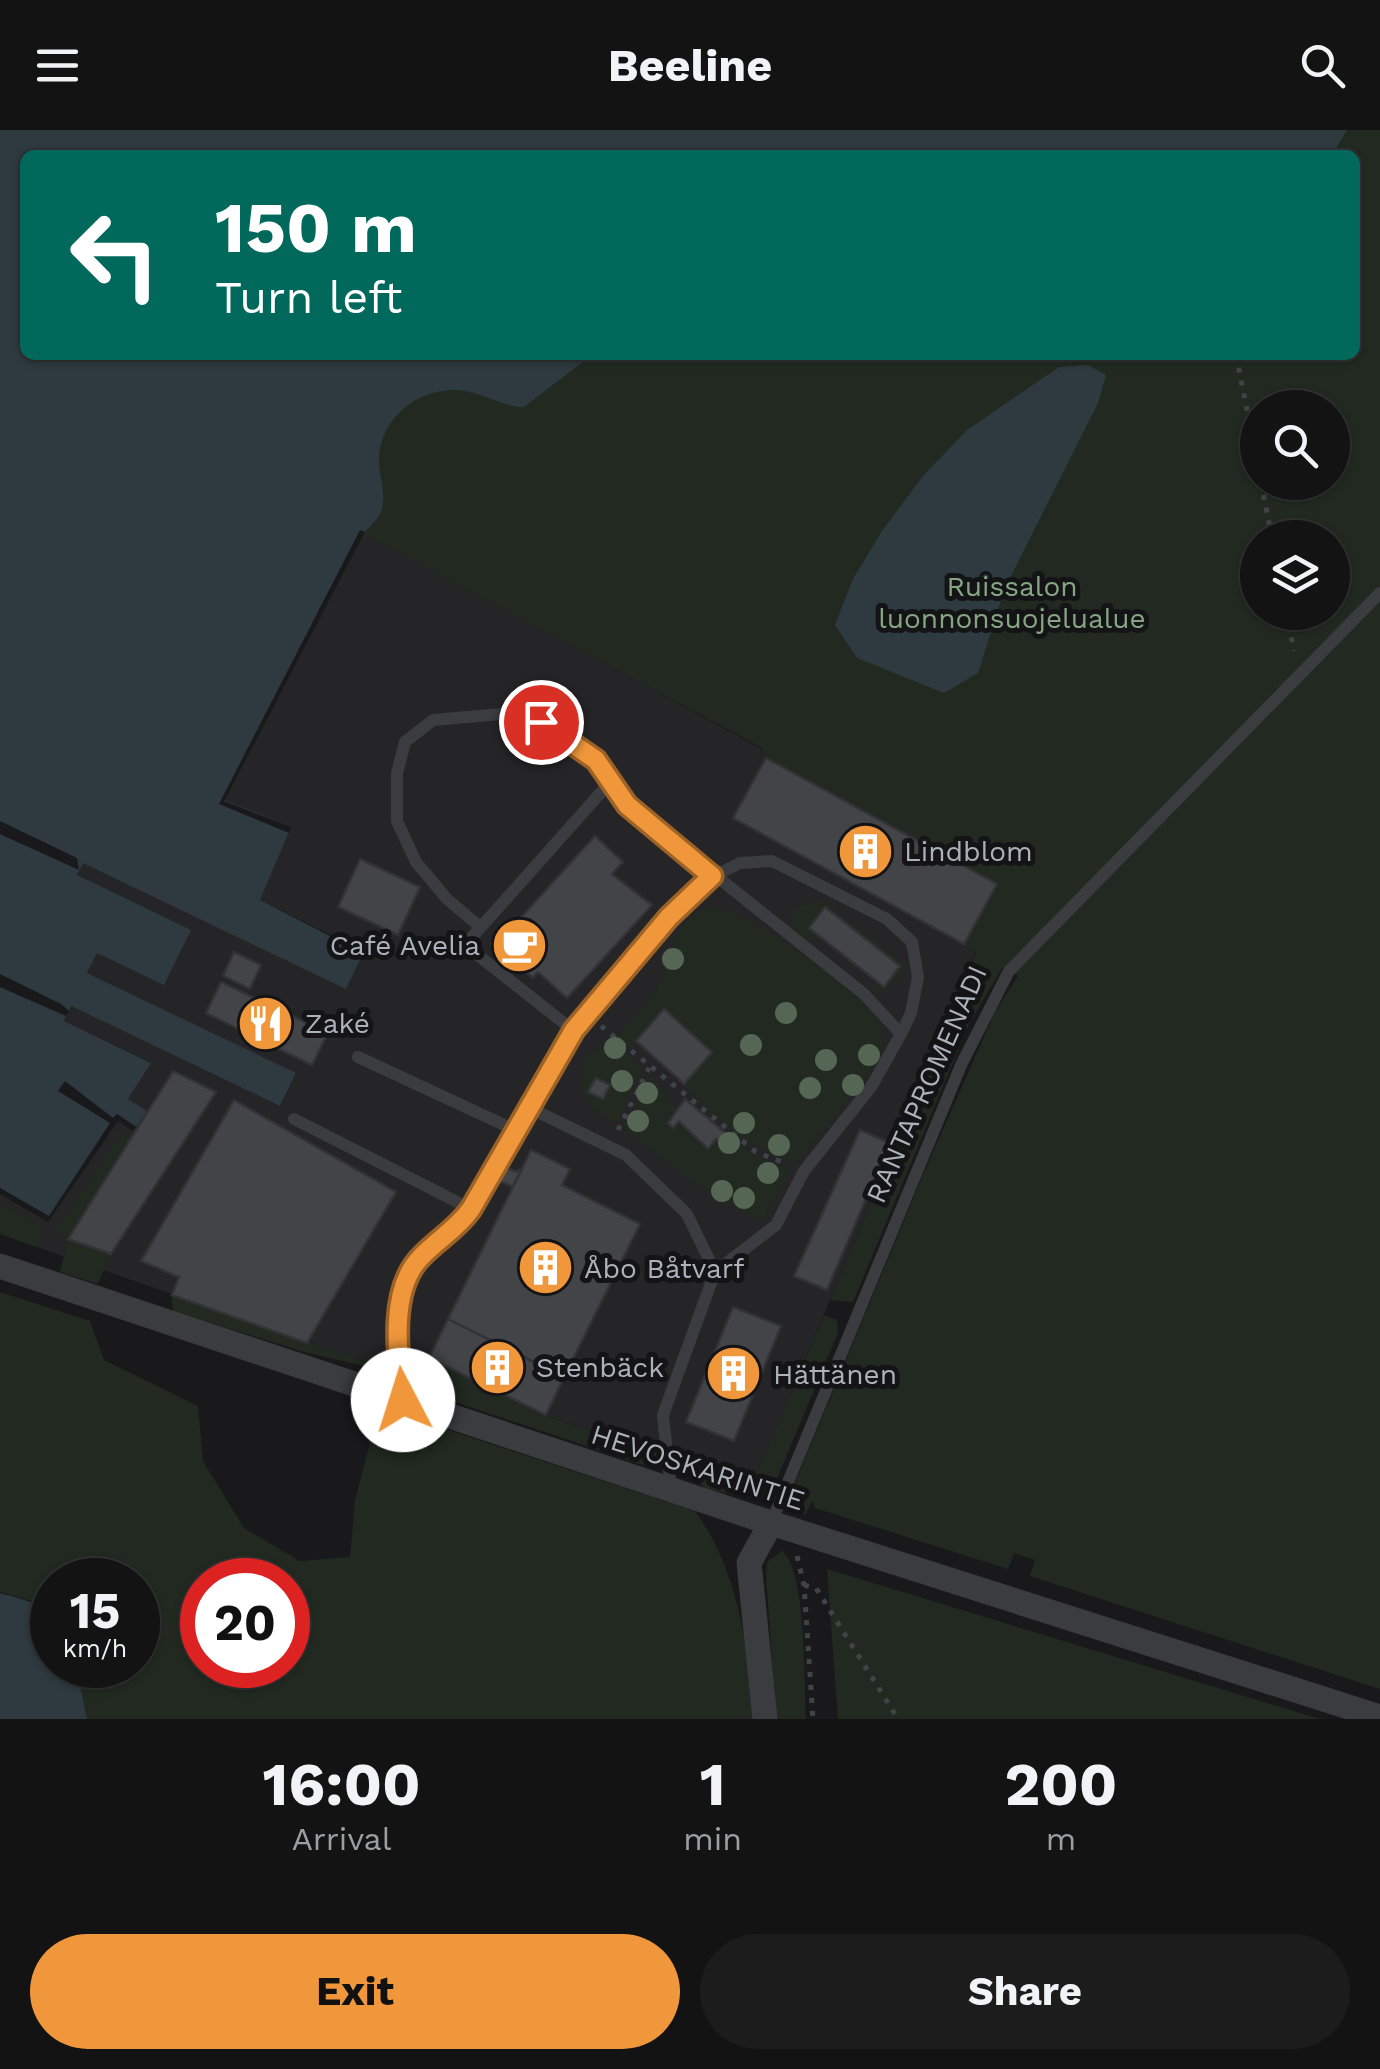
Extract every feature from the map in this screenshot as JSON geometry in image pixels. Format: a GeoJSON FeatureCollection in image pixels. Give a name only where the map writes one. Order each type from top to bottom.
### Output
{"type":"FeatureCollection","features":[{"type":"Feature","properties":{"kind":"street","name":"HEVOSKARINTIE"},"geometry":{"type":"LineString","coordinates":[[0,1266],[670,1490],[1380,1717]]}},
{"type":"Feature","properties":{"kind":"street","name":"RANTAPROMENADI"},"geometry":{"type":"LineString","coordinates":[[765,1719],[749,1563],[771,1523]]}},
{"type":"Feature","properties":{"kind":"lane","name":"RANTAPROMENADI"},"geometry":{"type":"LineString","coordinates":[[771,1523],[962,1063],[1009,971],[1380,593]]}},
{"type":"Feature","properties":{"kind":"lane"},"geometry":{"type":"LineString","coordinates":[[479,926],[447,899],[416,862],[396,821],[398,772],[405,742],[433,720],[523,712],[559,731],[596,760],[627,805],[864,994],[901,1034]]}},
{"type":"Feature","properties":{"kind":"lane"},"geometry":{"type":"LineString","coordinates":[[574,1030],[465,945],[610,781]]}},
{"type":"Feature","properties":{"kind":"lane"},"geometry":{"type":"LineString","coordinates":[[403,1400],[398,1360],[404,1288],[416,1261],[460,1226],[574,1030],[669,917],[712,876],[740,863],[772,861],[887,919],[912,942],[916,956],[912,1013],[871,1087],[804,1171],[776,1225],[715,1272],[663,1415],[670,1490]]}},
{"type":"Feature","properties":{"kind":"lane"},"geometry":{"type":"LineString","coordinates":[[358,1057],[517,1131]]}},
{"type":"Feature","properties":{"kind":"lane"},"geometry":{"type":"LineString","coordinates":[[530,1108],[626,1155],[687,1214],[715,1272]]}},
{"type":"Feature","properties":{"kind":"lane"},"geometry":{"type":"LineString","coordinates":[[294,1119],[471,1209]]}},
{"type":"Feature","properties":{"kind":"path"},"geometry":{"type":"LineString","coordinates":[[1237,360],[1243,390]]}},
{"type":"Feature","properties":{"kind":"path"},"geometry":{"type":"LineString","coordinates":[[1289,630],[1298,674]]}},
{"type":"Feature","properties":{"kind":"path"},"geometry":{"type":"LineString","coordinates":[[614,1037],[756,1152],[784,1162]]}},
{"type":"Feature","properties":{"kind":"path"},"geometry":{"type":"LineString","coordinates":[[607,1144],[628,1117],[640,1079],[649,1068]]}},
{"type":"Feature","properties":{"kind":"path"},"geometry":{"type":"LineString","coordinates":[[771,1523],[794,1548],[804,1585],[813,1719]]}},
{"type":"Feature","properties":{"kind":"path"},"geometry":{"type":"LineString","coordinates":[[804,1585],[816,1588],[898,1719]]}},
{"type":"Feature","properties":{"kind":"shaded area"},"geometry":{"type":"Polygon","coordinates":[[[0,130],[1347,130],[1335,150],[20,150],[20,360],[585,360],[524,407],[465,391],[441,391],[414,401],[393,420],[381,445],[380,514],[365,532],[224,800],[291,827],[260,900],[363,953],[346,989],[83,863],[77,875],[191,930],[164,985],[97,953],[87,973],[296,1073],[280,1106],[71,1006],[64,1021],[151,1063],[128,1099],[147,1111],[136,1127],[117,1115],[49,1217],[0,1188],[0,130]]]}},
{"type":"Feature","properties":{"kind":"shaded area"},"geometry":{"type":"Polygon","coordinates":[[[1088,365],[1106,375],[1098,403],[1005,588],[978,673],[944,693],[857,658],[835,625],[853,579],[923,476],[967,430],[1059,367],[1088,365]]]}},
{"type":"Feature","properties":{"kind":"shaded area"},"geometry":{"type":"Polygon","coordinates":[[[365,532],[1005,882],[752,1486],[546,1415],[429,1358],[369,1363],[0,1234],[0,1188],[49,1216],[117,1114],[136,1127],[146,1111],[128,1099],[150,1062],[64,1021],[71,1006],[280,1106],[296,1074],[87,973],[97,952],[77,875],[83,862],[347,988],[351,945],[260,900],[224,801],[365,532]]]}},
{"type":"Feature","properties":{"kind":"shaded area"},"geometry":{"type":"Polygon","coordinates":[[[0,1593],[30,1602],[30,1688],[81,1688],[87,1719],[0,1719],[0,1593]]]}},
{"type":"Feature","properties":{"kind":"green space","name":"Ruissalon luonnonsuojelualue"},"geometry":{"type":"Polygon","coordinates":[[[992,130],[1380,130],[1380,1689],[1030,1576],[1035,1560],[1014,1553],[1008,1569],[815,1508],[812,1501],[805,1515],[793,1507],[789,1497],[925,1170],[995,1012],[1018,976],[1003,967],[970,1022],[853,1302],[830,1300],[976,952],[964,944],[996,884],[767,758],[762,748],[271,484],[358,360],[1360,360],[1360,150],[945,150],[992,130]]]}},
{"type":"Feature","properties":{"kind":"green space"},"geometry":{"type":"Polygon","coordinates":[[[822,900],[907,965],[887,993],[869,989],[876,980],[885,986],[900,966],[825,908],[809,927],[816,933],[808,943],[793,931],[791,916],[797,907],[822,900]]]}},
{"type":"Feature","properties":{"kind":"green space"},"geometry":{"type":"Polygon","coordinates":[[[714,906],[750,921],[849,988],[877,1016],[882,1029],[873,1068],[796,1163],[748,1141],[721,1121],[684,1084],[712,1052],[664,1010],[632,1047],[617,1036],[654,993],[680,928],[700,910],[714,906]]]}},
{"type":"Feature","properties":{"kind":"green space"},"geometry":{"type":"Polygon","coordinates":[[[611,1039],[642,1068],[620,1121],[613,1122],[588,1102],[582,1082],[585,1058],[611,1039]]]}},
{"type":"Feature","properties":{"kind":"green space"},"geometry":{"type":"Polygon","coordinates":[[[652,1076],[677,1108],[668,1123],[673,1128],[679,1121],[707,1149],[716,1139],[722,1144],[729,1136],[753,1154],[791,1170],[761,1223],[702,1188],[622,1128],[637,1106],[644,1079],[652,1076]]]}},
{"type":"Feature","properties":{"kind":"green space"},"geometry":{"type":"Polygon","coordinates":[[[121,1133],[132,1140],[69,1239],[111,1254],[98,1284],[60,1272],[68,1239],[54,1233],[121,1133]]]}},
{"type":"Feature","properties":{"kind":"green space"},"geometry":{"type":"Polygon","coordinates":[[[0,1203],[45,1228],[36,1247],[0,1234],[0,1203]]]}},
{"type":"Feature","properties":{"kind":"green space"},"geometry":{"type":"Polygon","coordinates":[[[0,1292],[90,1321],[104,1360],[198,1406],[203,1461],[244,1528],[295,1558],[180,1558],[180,1688],[310,1688],[310,1560],[350,1557],[355,1500],[376,1420],[391,1411],[695,1511],[722,1559],[739,1610],[754,1719],[87,1719],[81,1688],[160,1688],[160,1558],[30,1558],[30,1601],[0,1592],[0,1292]]]}},
{"type":"Feature","properties":{"kind":"green space"},"geometry":{"type":"Polygon","coordinates":[[[171,1294],[369,1363],[368,1367],[304,1352],[173,1311],[171,1294]]]}},
{"type":"Feature","properties":{"kind":"green space"},"geometry":{"type":"Polygon","coordinates":[[[824,1315],[837,1320],[838,1333],[771,1493],[760,1500],[706,1489],[694,1479],[691,1465],[752,1485],[824,1315]]]}},
{"type":"Feature","properties":{"kind":"green space"},"geometry":{"type":"Polygon","coordinates":[[[429,1358],[545,1415],[660,1454],[643,1465],[431,1394],[406,1367],[407,1360],[429,1358]]]}},
{"type":"Feature","properties":{"kind":"green space"},"geometry":{"type":"Polygon","coordinates":[[[782,1551],[790,1562],[800,1604],[806,1719],[776,1719],[766,1575],[767,1562],[782,1551]]]}},
{"type":"Feature","properties":{"kind":"green space"},"geometry":{"type":"Polygon","coordinates":[[[827,1569],[1320,1719],[838,1719],[827,1569]]]}},
{"type":"Feature","properties":{"kind":"pier"},"geometry":{"type":"Polygon","coordinates":[[[360,530],[365,532],[224,801],[291,827],[289,833],[219,804],[360,530]]]}},
{"type":"Feature","properties":{"kind":"pier"},"geometry":{"type":"Polygon","coordinates":[[[0,821],[77,858],[79,870],[0,834],[0,821]]]}},
{"type":"Feature","properties":{"kind":"pier"},"geometry":{"type":"Polygon","coordinates":[[[0,974],[69,1011],[66,1016],[0,987],[0,974]]]}},
{"type":"Feature","properties":{"kind":"pier"},"geometry":{"type":"Polygon","coordinates":[[[65,1081],[113,1118],[117,1114],[136,1127],[133,1131],[118,1121],[48,1222],[0,1194],[0,1188],[49,1216],[110,1123],[58,1091],[65,1081]]]}},
{"type":"Feature","properties":{"kind":"building","name":"Lindblom"},"geometry":{"type":"Polygon","coordinates":[[[766,758],[997,884],[964,944],[733,818],[766,758]]]}},
{"type":"Feature","properties":{"kind":"building"},"geometry":{"type":"Polygon","coordinates":[[[595,836],[623,862],[612,874],[652,905],[567,998],[538,972],[533,978],[491,944],[501,933],[504,936],[595,836]]]}},
{"type":"Feature","properties":{"kind":"building"},"geometry":{"type":"Polygon","coordinates":[[[360,859],[420,887],[398,935],[338,907],[360,859]]]}},
{"type":"Feature","properties":{"kind":"building"},"geometry":{"type":"Polygon","coordinates":[[[825,907],[900,966],[884,987],[809,928],[825,907]]]}},
{"type":"Feature","properties":{"kind":"building","name":"Zaké"},"geometry":{"type":"Polygon","coordinates":[[[234,952],[261,965],[250,989],[223,976],[234,952]]]}},
{"type":"Feature","properties":{"kind":"building","name":"Zaké"},"geometry":{"type":"Polygon","coordinates":[[[221,982],[328,1033],[312,1065],[206,1013],[221,982]]]}},
{"type":"Feature","properties":{"kind":"building"},"geometry":{"type":"Polygon","coordinates":[[[664,1009],[712,1052],[684,1084],[636,1041],[664,1009]]]}},
{"type":"Feature","properties":{"kind":"building"},"geometry":{"type":"Polygon","coordinates":[[[173,1071],[216,1092],[111,1254],[68,1239],[173,1071]]]}},
{"type":"Feature","properties":{"kind":"building"},"geometry":{"type":"Polygon","coordinates":[[[596,1078],[610,1085],[603,1099],[588,1092],[596,1078]]]}},
{"type":"Feature","properties":{"kind":"building"},"geometry":{"type":"Polygon","coordinates":[[[685,1099],[729,1136],[722,1144],[716,1139],[708,1149],[679,1121],[673,1128],[668,1123],[685,1099]]]}},
{"type":"Feature","properties":{"kind":"building"},"geometry":{"type":"Polygon","coordinates":[[[234,1100],[396,1192],[307,1343],[172,1295],[179,1277],[141,1261],[234,1100]]]}},
{"type":"Feature","properties":{"kind":"building"},"geometry":{"type":"Polygon","coordinates":[[[860,1130],[890,1143],[827,1290],[794,1276],[860,1130]]]}},
{"type":"Feature","properties":{"kind":"building","name":"Åbo Båtvarf"},"geometry":{"type":"Polygon","coordinates":[[[531,1150],[570,1169],[562,1185],[640,1224],[564,1377],[448,1319],[531,1150]]]}},
{"type":"Feature","properties":{"kind":"building"},"geometry":{"type":"Polygon","coordinates":[[[506,1167],[516,1172],[522,1169],[513,1187],[499,1181],[506,1167]]]}},
{"type":"Feature","properties":{"kind":"building","name":"Hättänen"},"geometry":{"type":"Polygon","coordinates":[[[733,1307],[781,1326],[734,1441],[686,1422],[733,1307]]]}},
{"type":"Feature","properties":{"kind":"building","name":"Stenbäck"},"geometry":{"type":"Polygon","coordinates":[[[448,1319],[564,1377],[546,1415],[429,1358],[448,1319]]]}},
{"type":"Feature","properties":{"kind":"place","name":"Lindblom"},"geometry":{"type":"Point","coordinates":[865,851]}},
{"type":"Feature","properties":{"kind":"place","name":"Café Avelia"},"geometry":{"type":"Point","coordinates":[519,945]}},
{"type":"Feature","properties":{"kind":"place","name":"Zaké"},"geometry":{"type":"Point","coordinates":[266,1023]}},
{"type":"Feature","properties":{"kind":"place","name":"Åbo Båtvarf"},"geometry":{"type":"Point","coordinates":[545,1268]}},
{"type":"Feature","properties":{"kind":"place","name":"Stenbäck"},"geometry":{"type":"Point","coordinates":[497,1367]}},
{"type":"Feature","properties":{"kind":"place","name":"Hättänen"},"geometry":{"type":"Point","coordinates":[734,1374]}},
{"type":"Feature","properties":{"kind":"route"},"geometry":{"type":"LineString","coordinates":[[403,1400],[399,1323],[404,1288],[416,1261],[460,1226],[574,1030],[669,917],[712,876],[627,805],[596,760],[541,722]]}}]}
